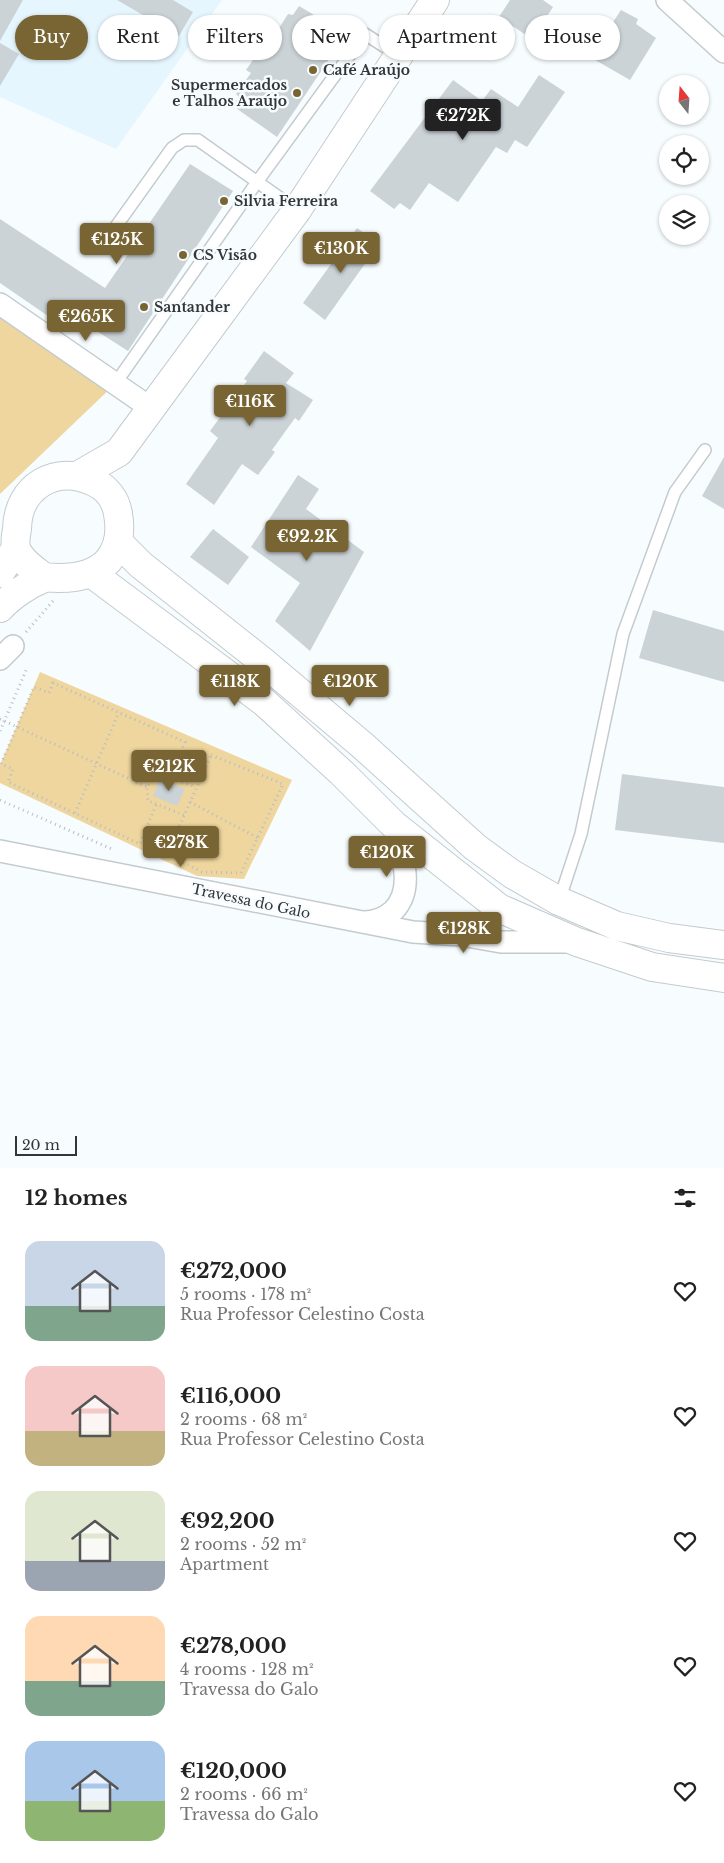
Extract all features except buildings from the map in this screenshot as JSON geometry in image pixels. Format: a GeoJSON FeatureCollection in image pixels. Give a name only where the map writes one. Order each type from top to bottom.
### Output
{"type":"FeatureCollection","features":[{"type":"Feature","properties":{"kind":"main road"},"geometry":{"type":"LineString","coordinates":[[0,573],[16,548],[17,516],[23,500],[34,487],[49,478],[79,475],[119,452],[297,210],[398,60]]}},
{"type":"Feature","properties":{"kind":"main road"},"geometry":{"type":"LineString","coordinates":[[111,495],[119,452]]}},
{"type":"Feature","properties":{"kind":"main road"},"geometry":{"type":"LineString","coordinates":[[0,608],[9,599],[45,578],[79,578],[90,573],[108,560],[118,542],[120,529],[118,512],[111,495],[98,484],[79,475]]}},
{"type":"Feature","properties":{"kind":"main road"},"geometry":{"type":"LineString","coordinates":[[118,542],[141,565],[261,660],[362,745],[475,847],[512,874],[560,901],[617,926],[669,938],[724,945]]}},
{"type":"Feature","properties":{"kind":"main road"},"geometry":{"type":"LineString","coordinates":[[16,548],[22,558],[45,578]]}},
{"type":"Feature","properties":{"kind":"main road"},"geometry":{"type":"LineString","coordinates":[[90,573],[264,702],[342,773],[394,825],[499,908],[577,942],[652,967],[724,978]]}},
{"type":"Feature","properties":{"kind":"street"},"geometry":{"type":"LineString","coordinates":[[667,0],[724,52]]}},
{"type":"Feature","properties":{"kind":"street"},"geometry":{"type":"LineString","coordinates":[[0,304],[152,408]]}},
{"type":"Feature","properties":{"kind":"street","name":"Travessa do Galo"},"geometry":{"type":"LineString","coordinates":[[354,922],[370,922],[387,916],[398,906],[404,895],[406,882],[404,865],[394,825]]}},
{"type":"Feature","properties":{"kind":"street","name":"Travessa do Galo"},"geometry":{"type":"LineString","coordinates":[[0,852],[413,932],[461,935],[501,942],[577,942]]}},
{"type":"Feature","properties":{"kind":"lane"},"geometry":{"type":"LineString","coordinates":[[115,384],[364,34],[379,44]]}},
{"type":"Feature","properties":{"kind":"lane"},"geometry":{"type":"LineString","coordinates":[[107,239],[165,156],[178,143],[184,140],[198,140],[297,210]]}},
{"type":"Feature","properties":{"kind":"lane"},"geometry":{"type":"LineString","coordinates":[[560,901],[581,834],[623,634],[675,492],[705,450]]}},
{"type":"Feature","properties":{"kind":"path"},"geometry":{"type":"LineString","coordinates":[[0,732],[27,668]]}},
{"type":"Feature","properties":{"kind":"path"},"geometry":{"type":"LineString","coordinates":[[156,805],[140,844],[8,782],[14,769],[1,764],[34,687],[48,693],[53,682],[185,742],[170,777]]}},
{"type":"Feature","properties":{"kind":"path"},"geometry":{"type":"LineString","coordinates":[[76,814],[119,712]]}},
{"type":"Feature","properties":{"kind":"path"},"geometry":{"type":"LineString","coordinates":[[0,720],[147,787]]}},
{"type":"Feature","properties":{"kind":"path"},"geometry":{"type":"LineString","coordinates":[[167,854],[210,755],[283,784],[241,872]]}},
{"type":"Feature","properties":{"kind":"path"},"geometry":{"type":"LineString","coordinates":[[184,815],[148,801],[147,787],[154,777],[160,774],[196,787]]}},
{"type":"Feature","properties":{"kind":"path"},"geometry":{"type":"LineString","coordinates":[[0,800],[116,851],[113,874]]}},
{"type":"Feature","properties":{"kind":"path"},"geometry":{"type":"LineString","coordinates":[[190,802],[258,838]]}},
{"type":"Feature","properties":{"kind":"shaded area"},"geometry":{"type":"Polygon","coordinates":[[[0,0],[222,0],[211,15],[188,15],[188,48],[116,149],[0,97],[0,0]]]}},
{"type":"Feature","properties":{"kind":"shaded area"},"geometry":{"type":"Polygon","coordinates":[[[0,300],[115,384],[0,494],[0,300]]]}},
{"type":"Feature","properties":{"kind":"shaded area"},"geometry":{"type":"Polygon","coordinates":[[[40,672],[292,780],[244,879],[197,876],[0,783],[0,765],[40,672]]]}},
{"type":"Feature","properties":{"kind":"place","name":"Café Araújo"},"geometry":{"type":"Point","coordinates":[313,70]}},
{"type":"Feature","properties":{"kind":"place","name":"Supermercados e Talhos Araújo"},"geometry":{"type":"Point","coordinates":[297,93]}},
{"type":"Feature","properties":{"kind":"place","name":"Silvia Ferreira"},"geometry":{"type":"Point","coordinates":[224,201]}},
{"type":"Feature","properties":{"kind":"place","name":"CS Visão"},"geometry":{"type":"Point","coordinates":[183,255]}},
{"type":"Feature","properties":{"kind":"place","name":"Santander"},"geometry":{"type":"Point","coordinates":[144,307]}}]}
